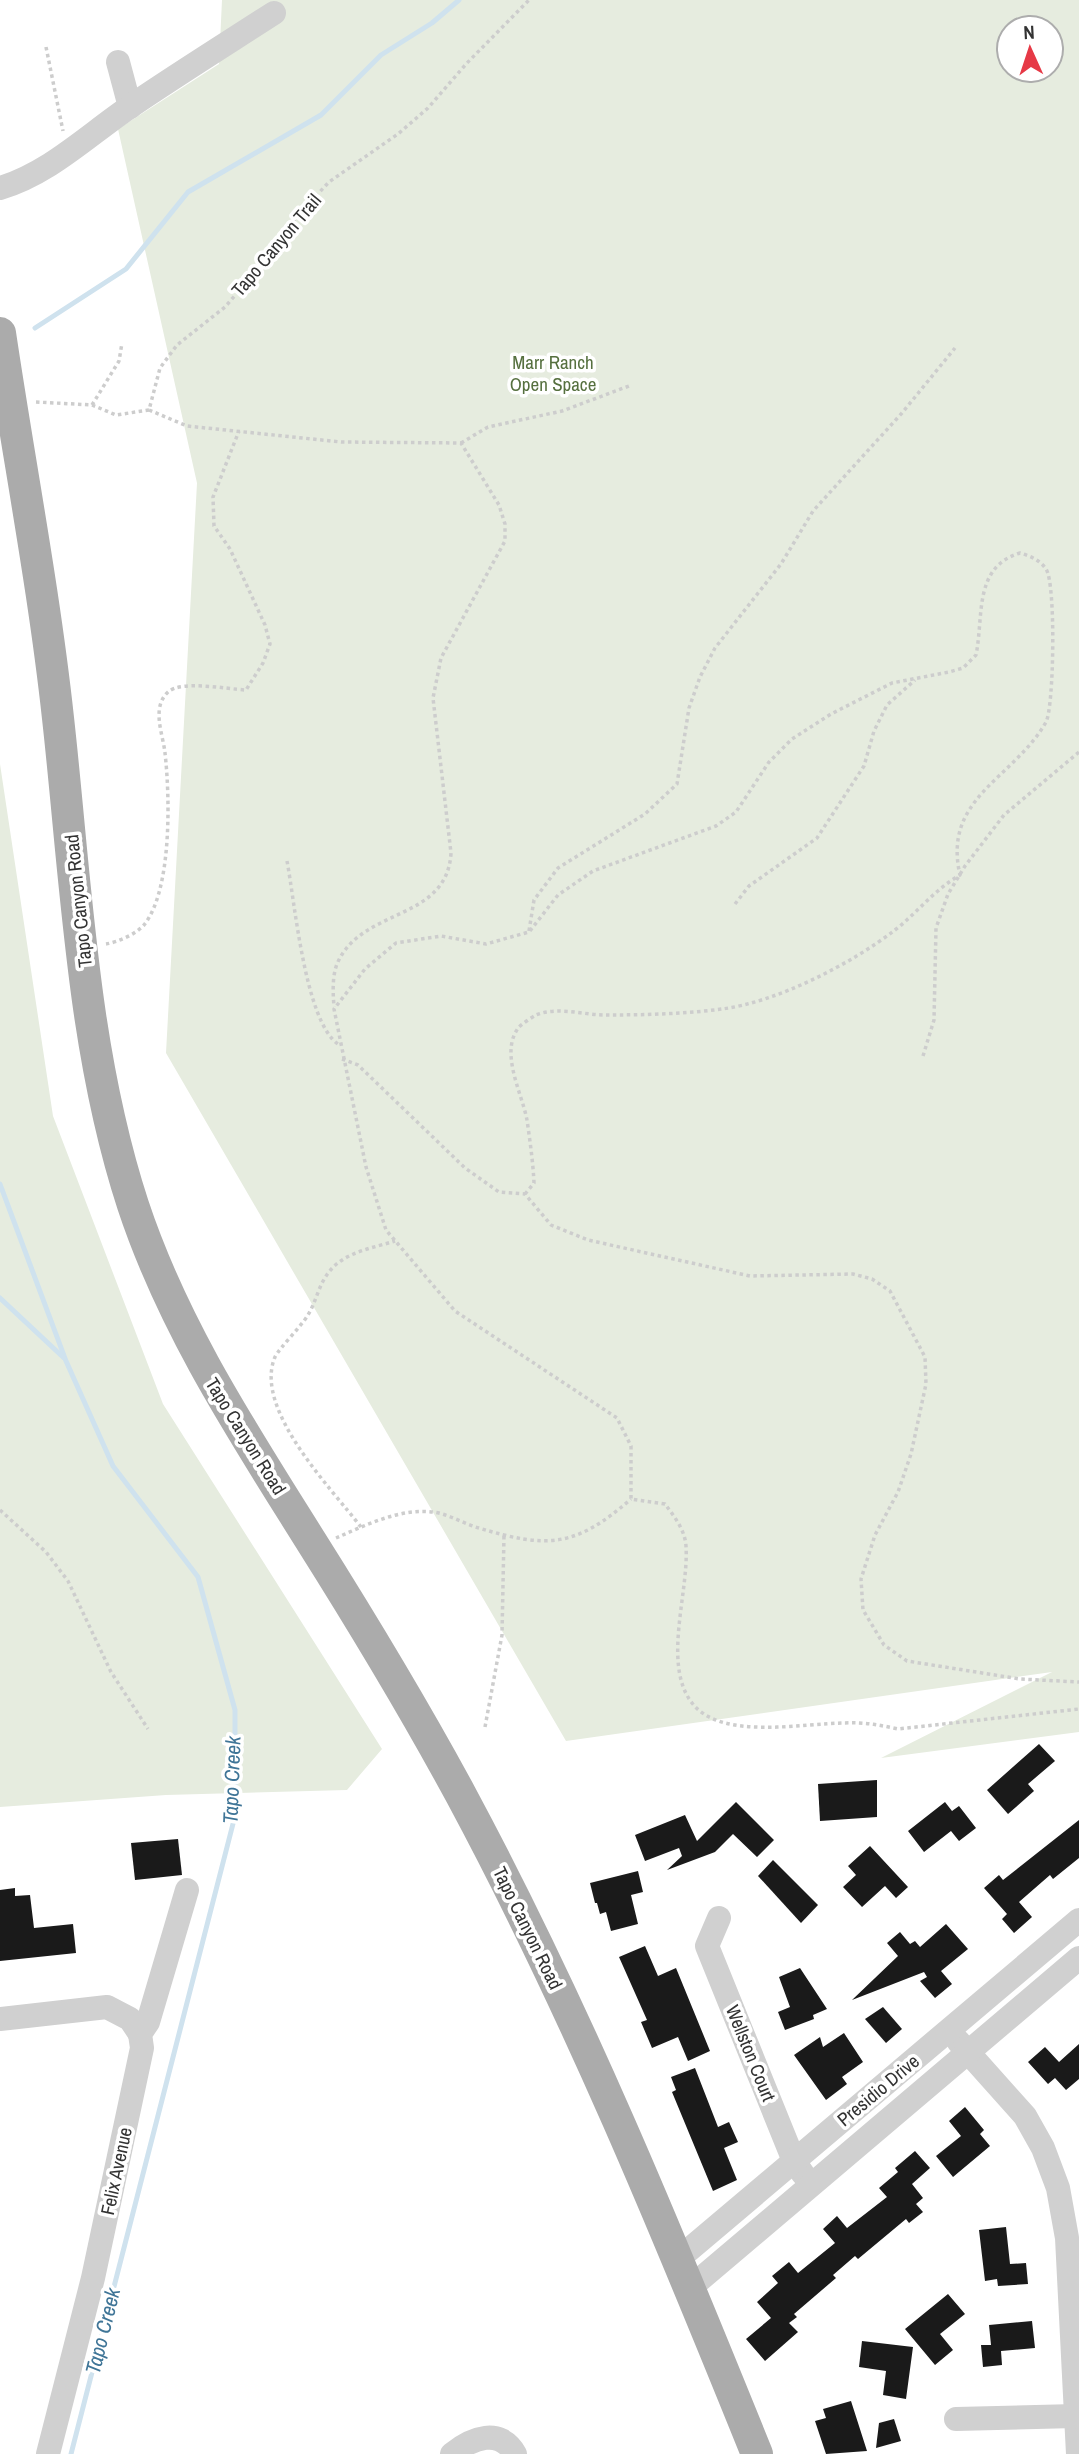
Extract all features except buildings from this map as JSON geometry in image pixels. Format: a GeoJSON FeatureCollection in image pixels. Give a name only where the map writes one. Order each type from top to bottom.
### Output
{"type":"FeatureCollection","features":[{"type":"Feature","properties":{"kind":"main road","name":"Tapo Canyon Road"},"geometry":{"type":"LineString","coordinates":[[0,333],[51,660],[92,1021],[119,1156],[134,1208],[162,1280],[219,1394],[315,1548],[459,1792],[537,1943],[684,2274],[757,2454]]}},
{"type":"Feature","properties":{"kind":"street"},"geometry":{"type":"LineString","coordinates":[[0,188],[22,181],[67,153],[130,107],[274,13]]}},
{"type":"Feature","properties":{"kind":"street"},"geometry":{"type":"LineString","coordinates":[[118,62],[130,107]]}},
{"type":"Feature","properties":{"kind":"street","name":"Felix Avenue"},"geometry":{"type":"LineString","coordinates":[[48,2454],[93,2278],[142,2048],[140,2035],[148,2022],[187,1890]]}},
{"type":"Feature","properties":{"kind":"street","name":"Wellston Court"},"geometry":{"type":"LineString","coordinates":[[719,1918],[707,1946],[794,2161],[811,2186]]}},
{"type":"Feature","properties":{"kind":"street","name":"Presidio Drive"},"geometry":{"type":"LineString","coordinates":[[684,2274],[794,2161],[1079,1920]]}},
{"type":"Feature","properties":{"kind":"street","name":"Presidio Drive"},"geometry":{"type":"LineString","coordinates":[[684,2274],[811,2186],[1079,1958]]}},
{"type":"Feature","properties":{"kind":"street"},"geometry":{"type":"LineString","coordinates":[[0,2020],[107,2007],[130,2019],[140,2035]]}},
{"type":"Feature","properties":{"kind":"street"},"geometry":{"type":"LineString","coordinates":[[949,2030],[1025,2116],[1043,2148],[1058,2188],[1067,2238],[1078,2454]]}},
{"type":"Feature","properties":{"kind":"street"},"geometry":{"type":"LineString","coordinates":[[956,2419],[1076,2416]]}},
{"type":"Feature","properties":{"kind":"street"},"geometry":{"type":"LineString","coordinates":[[452,2454],[475,2439],[493,2437],[508,2443],[515,2454]]}},
{"type":"Feature","properties":{"kind":"path","name":"Tapo Canyon Trail"},"geometry":{"type":"LineString","coordinates":[[149,411],[160,369],[177,345],[225,307],[264,262],[299,214],[329,182],[398,134],[428,108],[467,63],[529,0]]}},
{"type":"Feature","properties":{"kind":"path"},"geometry":{"type":"LineString","coordinates":[[46,47],[67,153]]}},
{"type":"Feature","properties":{"kind":"path"},"geometry":{"type":"LineString","coordinates":[[92,405],[119,361],[122,343]]}},
{"type":"Feature","properties":{"kind":"path"},"geometry":{"type":"LineString","coordinates":[[529,932],[534,900],[558,868],[645,814],[677,784],[689,708],[700,677],[715,648],[781,564],[813,510],[956,348]]}},
{"type":"Feature","properties":{"kind":"path"},"geometry":{"type":"LineString","coordinates":[[11,406],[41,401],[92,405],[116,415],[149,411],[187,426],[341,442],[461,443],[488,427],[562,411],[629,386]]}},
{"type":"Feature","properties":{"kind":"path"},"geometry":{"type":"LineString","coordinates":[[83,948],[116,942],[142,927],[156,904],[163,873],[167,785],[159,720],[161,703],[169,692],[181,685],[246,690],[263,663],[270,644],[265,625],[230,549],[214,526],[213,497],[239,432]]}},
{"type":"Feature","properties":{"kind":"path"},"geometry":{"type":"LineString","coordinates":[[315,1548],[361,1527],[402,1513],[434,1512],[504,1535],[555,1542],[577,1536],[608,1519],[631,1499],[631,1446],[617,1418],[455,1311],[386,1230],[376,1207],[342,1059],[334,1009],[336,965],[347,948],[364,931],[434,895],[450,871],[451,853],[433,698],[435,678],[469,603],[505,541],[505,524],[499,505],[461,443]]}},
{"type":"Feature","properties":{"kind":"path"},"geometry":{"type":"LineString","coordinates":[[334,1009],[365,969],[396,943],[441,936],[486,944],[529,932],[558,895],[593,871],[716,827],[736,812],[769,762],[792,739],[892,683],[963,668],[976,655],[985,581],[995,565],[1020,553],[1036,559],[1046,568],[1054,596],[1048,719],[1028,749],[974,799],[959,831],[954,853],[960,875]]}},
{"type":"Feature","properties":{"kind":"path"},"geometry":{"type":"LineString","coordinates":[[735,904],[749,886],[817,838],[864,766],[874,731],[887,705],[917,678]]}},
{"type":"Feature","properties":{"kind":"path"},"geometry":{"type":"LineString","coordinates":[[923,1056],[934,1020],[936,928],[948,894],[1004,815],[1079,752]]}},
{"type":"Feature","properties":{"kind":"path"},"geometry":{"type":"LineString","coordinates":[[287,861],[313,1006],[328,1036],[340,1044]]}},
{"type":"Feature","properties":{"kind":"path"},"geometry":{"type":"LineString","coordinates":[[525,1194],[534,1183],[534,1174],[526,1117],[513,1071],[511,1045],[519,1027],[536,1015],[566,1011],[602,1015],[724,1009],[769,997],[825,973],[894,930],[940,887],[960,875]]}},
{"type":"Feature","properties":{"kind":"path"},"geometry":{"type":"LineString","coordinates":[[342,1059],[358,1065],[465,1168],[499,1192],[525,1194],[551,1225],[588,1240],[750,1276],[853,1274],[872,1279],[890,1292],[925,1357],[926,1384],[911,1454],[898,1492],[874,1535],[861,1579],[863,1610],[884,1645],[907,1661],[1020,1679],[1079,1682]]}},
{"type":"Feature","properties":{"kind":"path"},"geometry":{"type":"LineString","coordinates":[[361,1527],[283,1422],[271,1385],[271,1372],[276,1354],[295,1336],[312,1309],[328,1273],[342,1258],[395,1241]]}},
{"type":"Feature","properties":{"kind":"path"},"geometry":{"type":"LineString","coordinates":[[631,1499],[665,1504],[678,1521],[686,1544],[682,1620],[676,1639],[680,1677],[683,1690],[693,1705],[717,1720],[734,1725],[760,1727],[870,1723],[898,1729],[1079,1709]]}},
{"type":"Feature","properties":{"kind":"path"},"geometry":{"type":"LineString","coordinates":[[0,1510],[46,1552],[68,1581],[111,1672],[148,1729]]}},
{"type":"Feature","properties":{"kind":"path"},"geometry":{"type":"LineString","coordinates":[[485,1727],[502,1635],[504,1535]]}},
{"type":"Feature","properties":{"kind":"green space","name":"Marr Ranch Open Space"},"geometry":{"type":"Polygon","coordinates":[[[222,0],[1079,0],[1079,1732],[881,1758],[1052,1672],[566,1741],[166,1053],[197,483],[118,129],[219,64],[222,0]]]}},
{"type":"Feature","properties":{"kind":"green space"},"geometry":{"type":"Polygon","coordinates":[[[0,764],[53,1116],[163,1404],[382,1749],[347,1790],[166,1795],[0,1807],[0,764]]]}},
{"type":"Feature","properties":{"kind":"waterway"},"geometry":{"type":"LineString","coordinates":[[35,328],[126,269],[188,192],[321,115],[381,55],[432,23],[459,0]]}},
{"type":"Feature","properties":{"kind":"waterway","name":"Tapo Creek"},"geometry":{"type":"LineString","coordinates":[[0,1184],[66,1361],[113,1466],[198,1577],[235,1710],[235,1816],[71,2454]]}},
{"type":"Feature","properties":{"kind":"waterway"},"geometry":{"type":"LineString","coordinates":[[0,1298],[64,1358]]}}]}
